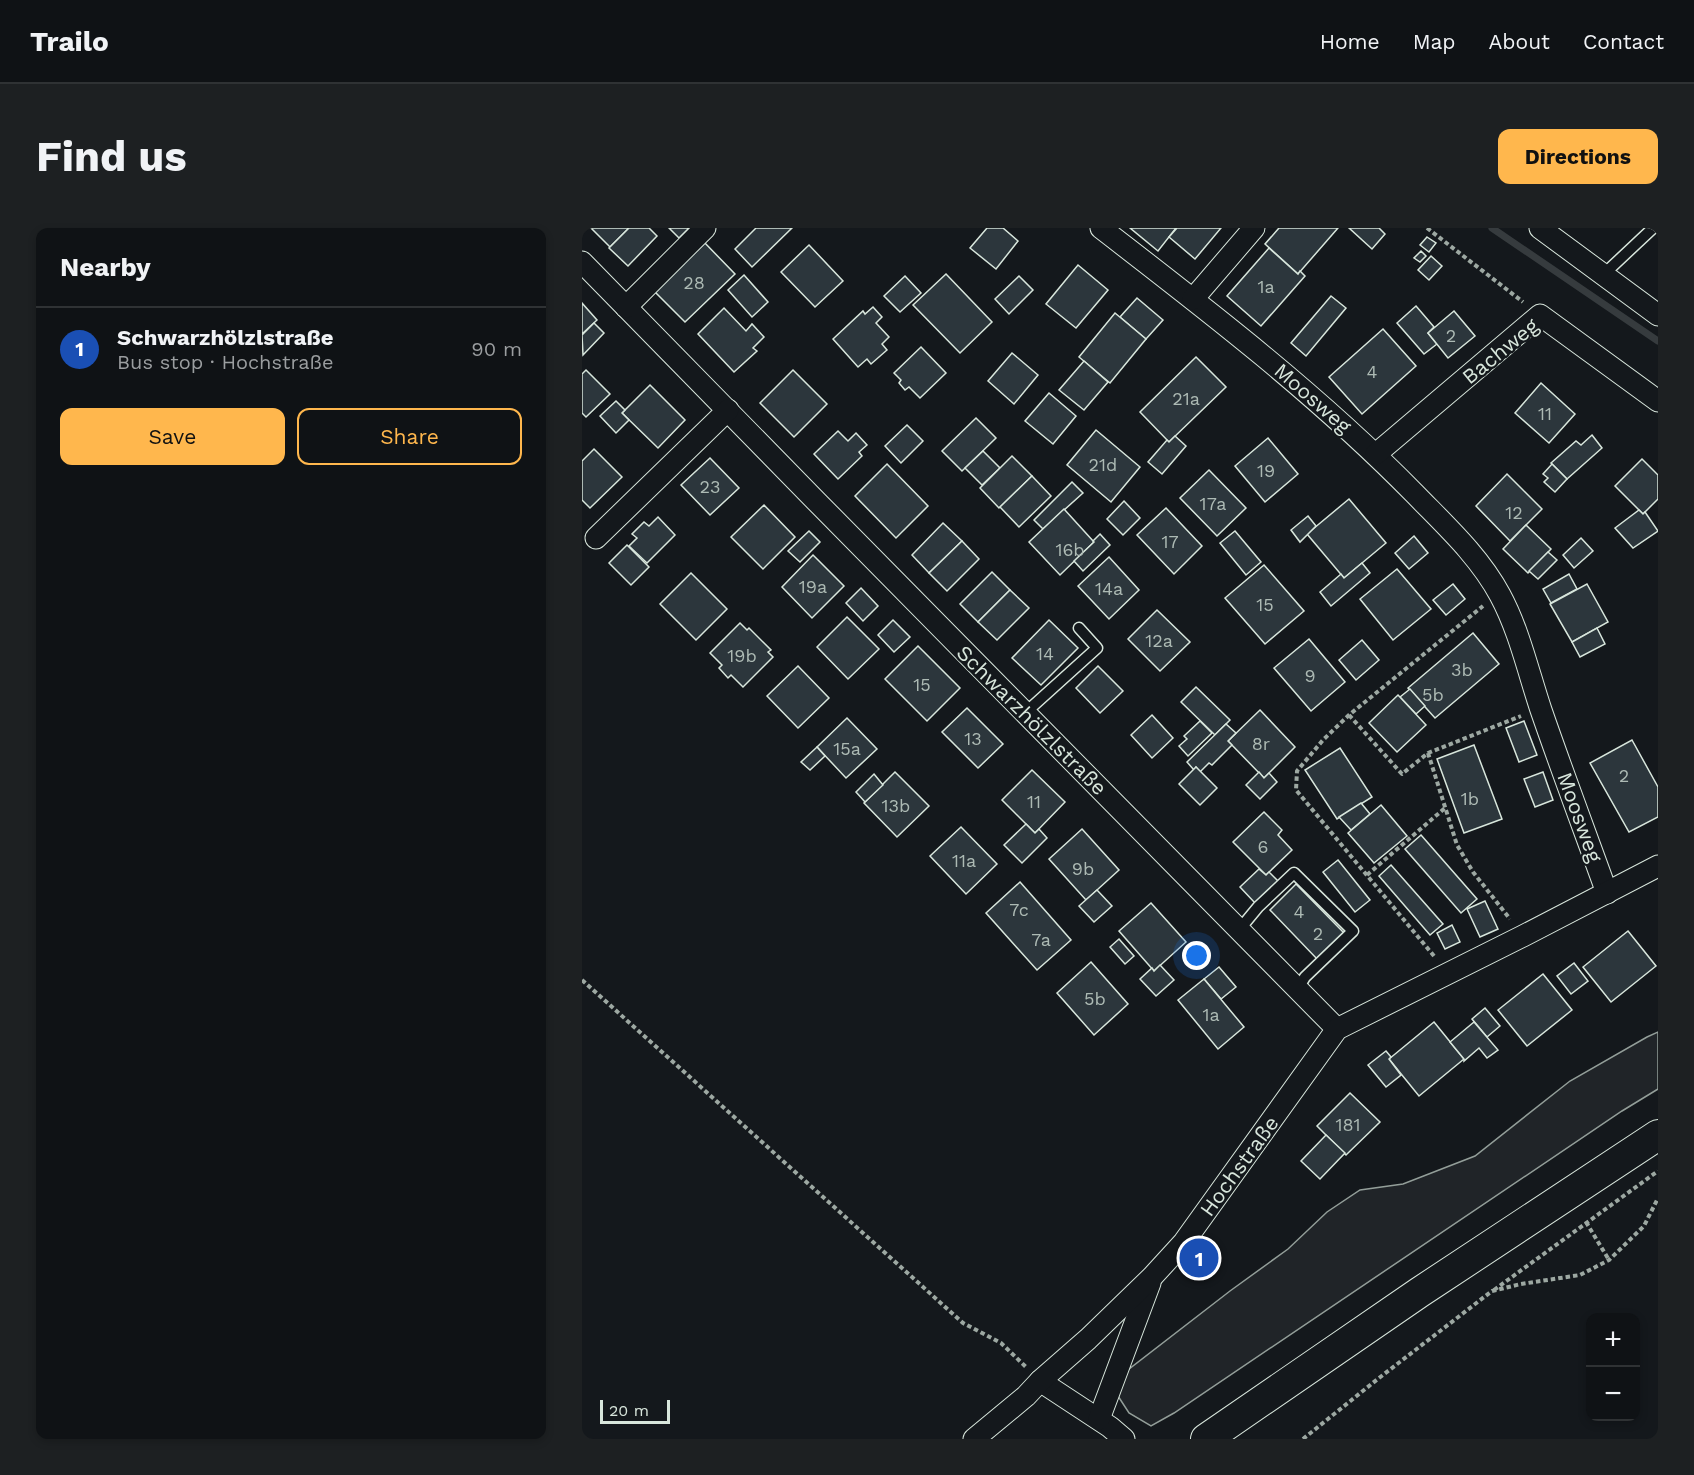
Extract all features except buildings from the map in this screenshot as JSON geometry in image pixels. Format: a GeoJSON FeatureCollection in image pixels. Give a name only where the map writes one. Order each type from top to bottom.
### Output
{"type":"FeatureCollection","features":[{"type":"Feature","properties":{"kind":"main road"},"geometry":{"type":"LineString","coordinates":[[1206,1439],[1420,1292],[1658,1135]]}},
{"type":"Feature","properties":{"kind":"street"},"geometry":{"type":"LineString","coordinates":[[626,307],[705,228]]}},
{"type":"Feature","properties":{"kind":"street","name":"Moosweg"},"geometry":{"type":"LineString","coordinates":[[1101,228],[1298,383],[1376,454],[1471,551],[1499,594],[1512,622],[1540,708],[1607,893]]}},
{"type":"Feature","properties":{"kind":"street"},"geometry":{"type":"LineString","coordinates":[[1193,299],[1254,228]]}},
{"type":"Feature","properties":{"kind":"street"},"geometry":{"type":"LineString","coordinates":[[1540,228],[1658,315]]}},
{"type":"Feature","properties":{"kind":"street","name":"Schwarzhölzlstraße"},"geometry":{"type":"LineString","coordinates":[[582,262],[1337,1029]]}},
{"type":"Feature","properties":{"kind":"street","name":"Bachweg"},"geometry":{"type":"LineString","coordinates":[[1376,454],[1540,315],[1658,401]]}},
{"type":"Feature","properties":{"kind":"street"},"geometry":{"type":"LineString","coordinates":[[596,538],[728,410]]}},
{"type":"Feature","properties":{"kind":"street","name":"Hochstraße"},"geometry":{"type":"LineString","coordinates":[[974,1439],[1026,1396],[1088,1339],[1152,1277],[1184,1242],[1337,1029],[1658,866]]}},
{"type":"Feature","properties":{"kind":"street"},"geometry":{"type":"LineString","coordinates":[[1099,1419],[1152,1277]]}},
{"type":"Feature","properties":{"kind":"street"},"geometry":{"type":"LineString","coordinates":[[1040,1382],[1110,1426],[1124,1439]]}},
{"type":"Feature","properties":{"kind":"lane"},"geometry":{"type":"LineString","coordinates":[[1603,275],[1653,228]]}},
{"type":"Feature","properties":{"kind":"lane"},"geometry":{"type":"LineString","coordinates":[[1025,713],[1096,648],[1079,628]]}},
{"type":"Feature","properties":{"kind":"lane"},"geometry":{"type":"LineString","coordinates":[[1239,930],[1294,873],[1353,931],[1305,977],[1297,990]]}},
{"type":"Feature","properties":{"kind":"path"},"geometry":{"type":"LineString","coordinates":[[1426,228],[1540,315]]}},
{"type":"Feature","properties":{"kind":"path"},"geometry":{"type":"LineString","coordinates":[[1448,973],[1296,790],[1297,771],[1323,740],[1349,716],[1499,594]]}},
{"type":"Feature","properties":{"kind":"path"},"geometry":{"type":"LineString","coordinates":[[1349,716],[1402,774],[1428,753],[1540,708]]}},
{"type":"Feature","properties":{"kind":"path"},"geometry":{"type":"LineString","coordinates":[[1428,753],[1457,845],[1467,863],[1523,936]]}},
{"type":"Feature","properties":{"kind":"path"},"geometry":{"type":"LineString","coordinates":[[1367,875],[1445,808]]}},
{"type":"Feature","properties":{"kind":"path"},"geometry":{"type":"LineString","coordinates":[[582,980],[963,1323],[1001,1343],[1040,1382]]}},
{"type":"Feature","properties":{"kind":"path"},"geometry":{"type":"LineString","coordinates":[[1302,1439],[1492,1291],[1658,1171]]}},
{"type":"Feature","properties":{"kind":"path"},"geometry":{"type":"LineString","coordinates":[[1569,1194],[1609,1260]]}},
{"type":"Feature","properties":{"kind":"path"},"geometry":{"type":"LineString","coordinates":[[1492,1291],[1580,1275],[1609,1260],[1644,1226],[1658,1198]]}},
{"type":"Feature","properties":{"kind":"shaded area"},"geometry":{"type":"Polygon","coordinates":[[[1658,1032],[1658,1089],[1174,1413],[1151,1426],[1129,1413],[1118,1396],[1124,1373],[1288,1249],[1327,1212],[1360,1190],[1403,1184],[1475,1156],[1570,1081],[1658,1032]]]}},
{"type":"Feature","properties":{"kind":"waterway"},"geometry":{"type":"LineString","coordinates":[[1492,228],[1658,341]]}},
{"type":"Feature","properties":{"kind":"place","name":"Schwarzhölzlstraße"},"geometry":{"type":"Point","coordinates":[1199,1258]}}]}
